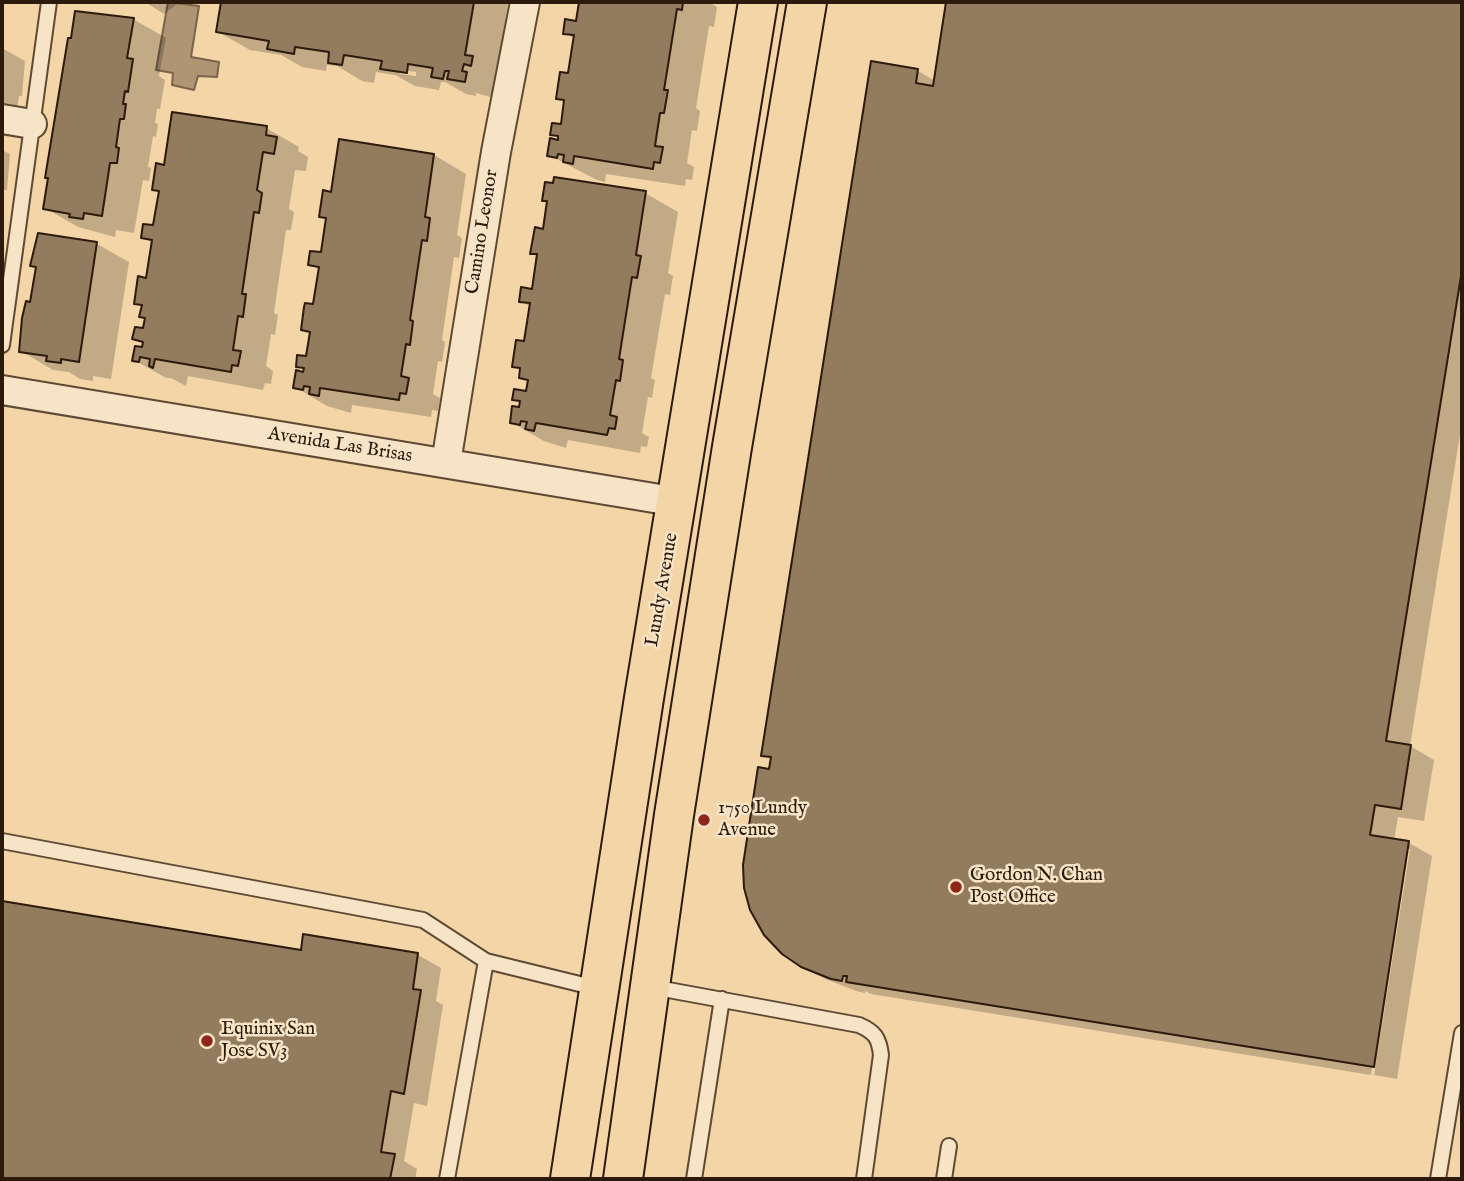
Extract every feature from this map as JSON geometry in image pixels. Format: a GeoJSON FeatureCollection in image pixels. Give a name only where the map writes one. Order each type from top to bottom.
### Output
{"type":"FeatureCollection","features":[{"type":"Feature","properties":{"kind":"main road","name":"Lundy Avenue"},"geometry":{"type":"LineString","coordinates":[[570,1179],[758,2]]}},
{"type":"Feature","properties":{"kind":"main road"},"geometry":{"type":"LineString","coordinates":[[623,1179],[674,815],[732,447],[807,2]]}},
{"type":"Feature","properties":{"kind":"main road"},"geometry":{"type":"LineString","coordinates":[[732,447],[720,394],[725,342],[750,198],[751,163],[738,128]]}},
{"type":"Feature","properties":{"kind":"main road"},"geometry":{"type":"LineString","coordinates":[[645,698],[663,741],[633,929],[650,987]]}},
{"type":"Feature","properties":{"kind":"main road"},"geometry":{"type":"LineString","coordinates":[[597,1179],[619,1020],[614,1003],[601,989]]}},
{"type":"Feature","properties":{"kind":"street","name":"Camino Leonor"},"geometry":{"type":"LineString","coordinates":[[446,463],[496,152],[525,2]]}},
{"type":"Feature","properties":{"kind":"street"},"geometry":{"type":"LineString","coordinates":[[2,119],[32,124]]}},
{"type":"Feature","properties":{"kind":"street","name":"Avenida Las Brisas"},"geometry":{"type":"LineString","coordinates":[[2,390],[678,502]]}},
{"type":"Feature","properties":{"kind":"lane"},"geometry":{"type":"LineString","coordinates":[[2,345],[49,2]]}},
{"type":"Feature","properties":{"kind":"lane"},"geometry":{"type":"LineString","coordinates":[[2,841],[423,920],[486,961],[601,989]]}},
{"type":"Feature","properties":{"kind":"lane"},"geometry":{"type":"LineString","coordinates":[[447,1179],[486,961]]}},
{"type":"Feature","properties":{"kind":"lane"},"geometry":{"type":"LineString","coordinates":[[650,987],[859,1025],[872,1031],[879,1039],[881,1055],[864,1179]]}},
{"type":"Feature","properties":{"kind":"lane"},"geometry":{"type":"LineString","coordinates":[[694,1179],[722,999]]}},
{"type":"Feature","properties":{"kind":"lane"},"geometry":{"type":"LineString","coordinates":[[1438,1179],[1462,1033]]}},
{"type":"Feature","properties":{"kind":"lane"},"geometry":{"type":"LineString","coordinates":[[944,1179],[949,1146]]}},
{"type":"Feature","properties":{"kind":"shaded area"},"geometry":{"type":"Polygon","coordinates":[[[168,2],[199,6],[191,57],[219,62],[217,77],[198,76],[194,90],[172,85],[173,73],[156,70],[168,2]]]}},
{"type":"Feature","properties":{"kind":"building"},"geometry":{"type":"Polygon","coordinates":[[[221,2],[474,2],[465,55],[473,56],[471,66],[464,64],[462,71],[467,72],[465,82],[447,79],[449,71],[445,71],[443,79],[431,77],[433,68],[408,64],[407,73],[380,69],[382,61],[344,55],[342,65],[328,63],[329,52],[295,47],[294,54],[267,49],[269,41],[216,32],[221,2]]]}},
{"type":"Feature","properties":{"kind":"building"},"geometry":{"type":"Polygon","coordinates":[[[579,2],[683,2],[682,10],[677,9],[664,90],[668,90],[664,113],[660,113],[655,146],[663,147],[660,163],[654,162],[653,169],[574,156],[573,164],[563,162],[564,155],[558,154],[557,158],[547,156],[550,138],[558,140],[558,136],[550,135],[552,123],[561,124],[564,100],[556,99],[560,72],[568,73],[574,35],[563,34],[565,19],[576,21],[579,2]]]}},
{"type":"Feature","properties":{"kind":"building","name":"Gordon N. Chan Post Office"},"geometry":{"type":"Polygon","coordinates":[[[946,2],[1462,2],[1462,270],[1386,741],[1411,745],[1401,809],[1375,805],[1370,835],[1409,841],[1374,1067],[846,982],[847,976],[843,976],[842,981],[831,979],[801,967],[782,954],[764,935],[750,910],[744,888],[743,865],[758,767],[769,769],[771,757],[761,756],[871,61],[918,69],[916,83],[933,86],[946,2]]]}},
{"type":"Feature","properties":{"kind":"building"},"geometry":{"type":"Polygon","coordinates":[[[75,11],[134,18],[127,58],[133,59],[128,92],[125,91],[123,104],[126,104],[124,119],[120,119],[117,163],[110,163],[102,216],[84,213],[83,219],[43,209],[48,178],[45,178],[68,38],[71,38],[75,11]]]}},
{"type":"Feature","properties":{"kind":"building"},"geometry":{"type":"Polygon","coordinates":[[[172,112],[267,126],[266,135],[277,137],[274,154],[263,152],[257,190],[262,193],[259,213],[254,212],[242,294],[246,294],[243,317],[238,316],[233,350],[241,351],[238,366],[232,365],[231,372],[155,359],[153,368],[149,366],[150,359],[140,357],[139,362],[132,361],[135,346],[142,347],[143,342],[132,339],[135,327],[143,328],[145,318],[139,317],[142,305],[134,304],[138,276],[146,278],[152,240],[141,238],[143,224],[153,225],[159,191],[152,190],[156,163],[164,165],[172,112]]]}},
{"type":"Feature","properties":{"kind":"building"},"geometry":{"type":"Polygon","coordinates":[[[339,139],[434,154],[425,217],[430,218],[427,241],[422,240],[410,320],[413,321],[410,345],[406,344],[401,376],[409,378],[406,394],[400,393],[399,400],[320,388],[319,396],[309,394],[310,387],[304,386],[303,390],[293,388],[296,370],[303,372],[304,368],[296,367],[297,355],[306,356],[310,332],[301,330],[304,307],[305,303],[313,304],[319,267],[308,265],[310,251],[321,252],[326,218],[319,217],[323,190],[331,192],[339,139]]]}},
{"type":"Feature","properties":{"kind":"building"},"geometry":{"type":"Polygon","coordinates":[[[554,177],[646,191],[636,255],[641,256],[637,278],[632,277],[619,359],[623,360],[620,381],[616,380],[610,415],[617,417],[615,429],[609,428],[607,435],[536,423],[534,431],[525,429],[527,422],[521,421],[520,425],[510,423],[512,406],[519,407],[520,401],[512,400],[514,389],[526,391],[528,380],[519,378],[520,368],[512,367],[516,340],[524,341],[530,303],[519,302],[521,287],[532,289],[537,254],[530,254],[535,227],[543,229],[547,201],[542,201],[545,182],[553,183],[554,177]]]}},
{"type":"Feature","properties":{"kind":"building"},"geometry":{"type":"Polygon","coordinates":[[[38,233],[97,242],[79,362],[61,359],[61,363],[46,361],[47,356],[19,352],[22,318],[26,301],[30,302],[36,267],[30,266],[38,233]]]}},
{"type":"Feature","properties":{"kind":"building","name":"Equinix San Jose SV3"},"geometry":{"type":"Polygon","coordinates":[[[2,901],[301,950],[303,934],[418,953],[413,989],[421,990],[404,1094],[391,1091],[381,1152],[395,1154],[390,1179],[2,1179],[2,901]]]}},
{"type":"Feature","properties":{"kind":"place","name":"1750 Lundy Avenue"},"geometry":{"type":"Point","coordinates":[704,820]}},
{"type":"Feature","properties":{"kind":"place","name":"Gordon N. Chan Post Office"},"geometry":{"type":"Point","coordinates":[956,887]}},
{"type":"Feature","properties":{"kind":"place","name":"Equinix San Jose SV3"},"geometry":{"type":"Point","coordinates":[207,1041]}}]}
